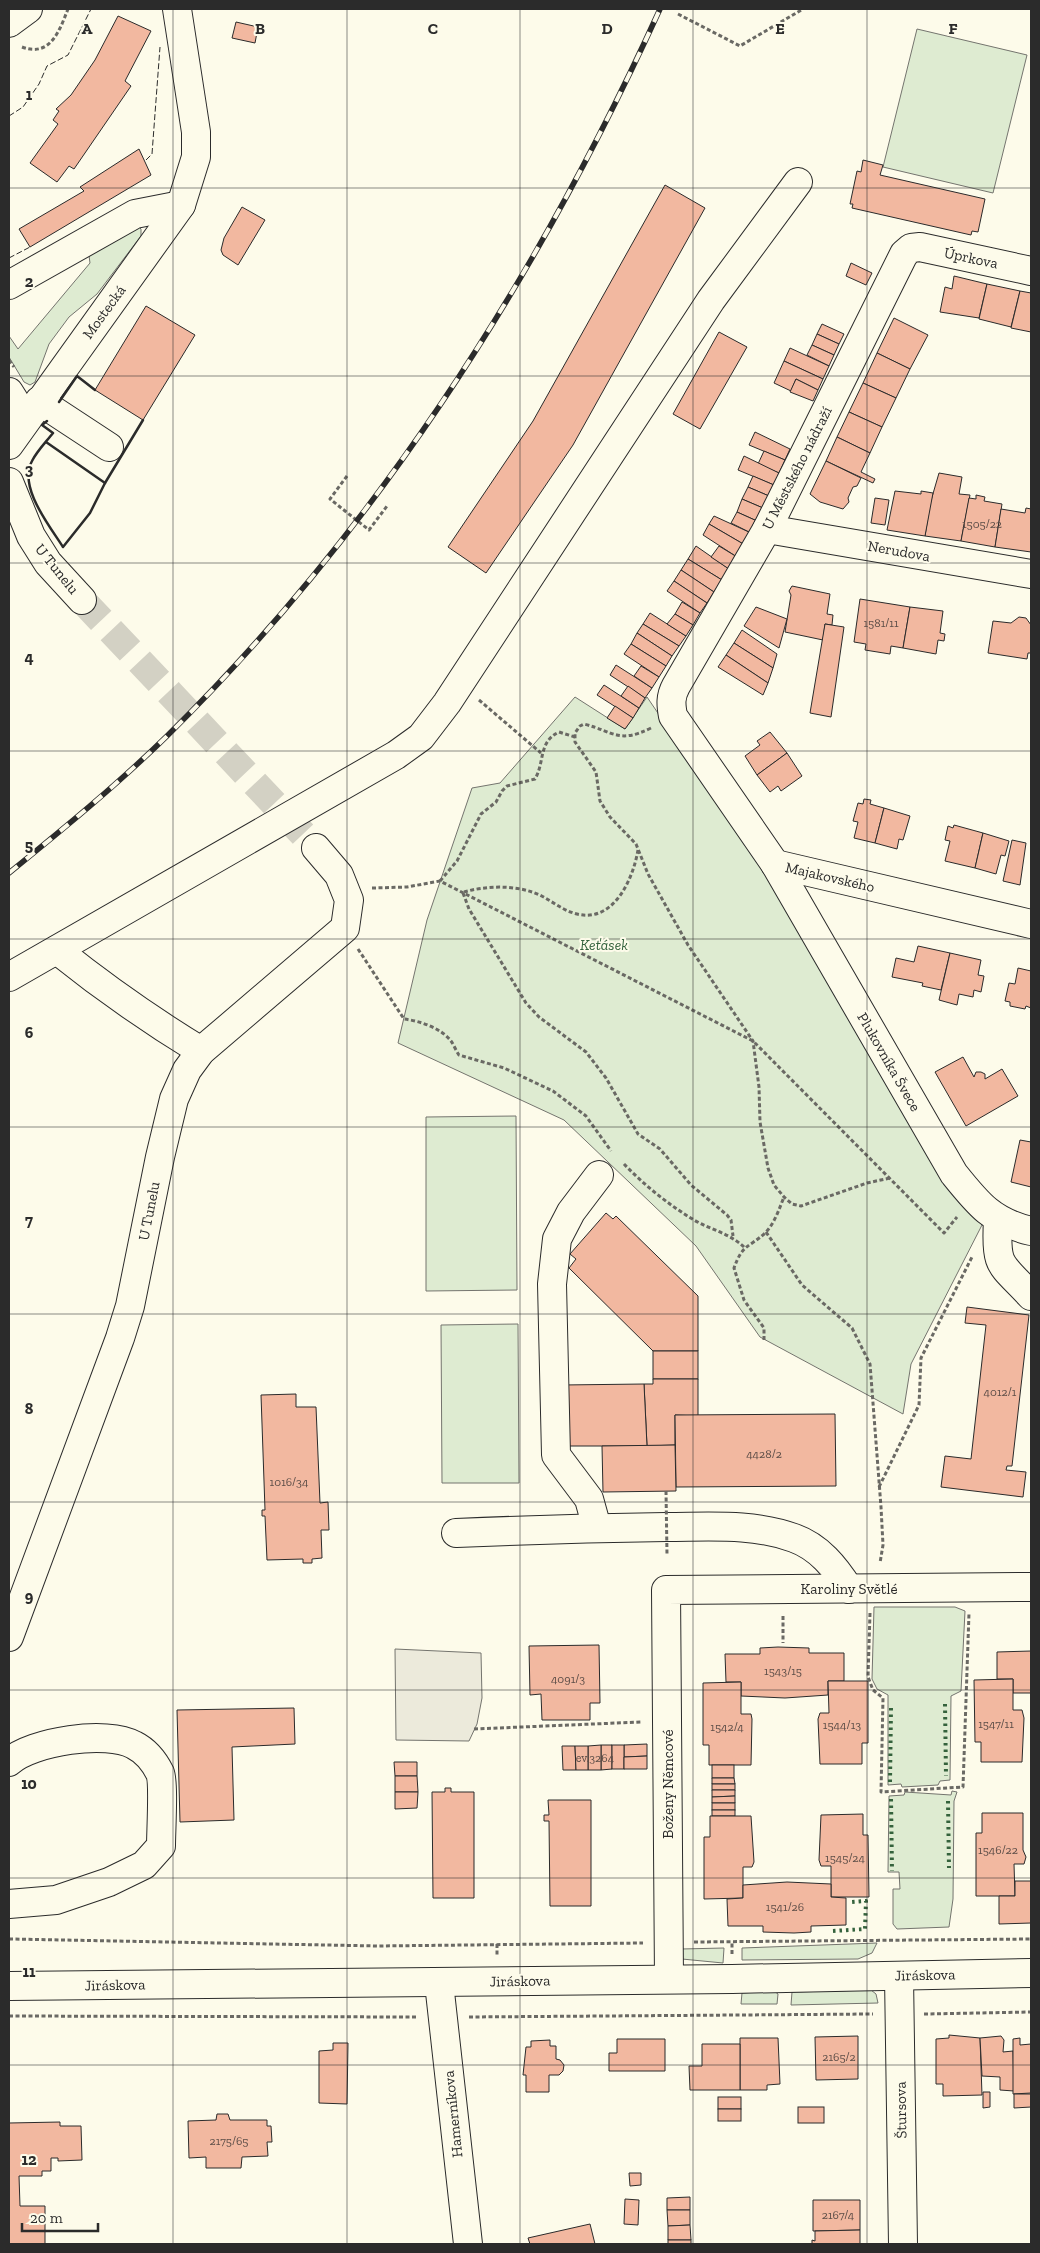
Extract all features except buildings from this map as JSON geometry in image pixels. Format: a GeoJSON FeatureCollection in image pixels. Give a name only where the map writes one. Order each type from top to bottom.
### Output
{"type":"FeatureCollection","features":[{"type":"Feature","properties":{"kind":"street"},"geometry":{"type":"LineString","coordinates":[[13,34],[28,9]]}},
{"type":"Feature","properties":{"kind":"street","name":"Mostecká"},"geometry":{"type":"LineString","coordinates":[[9,445],[181,205],[196,157],[196,132],[178,9]]}},
{"type":"Feature","properties":{"kind":"street"},"geometry":{"type":"LineString","coordinates":[[9,977],[396,755],[421,737],[460,683],[711,300],[798,182]]}},
{"type":"Feature","properties":{"kind":"street"},"geometry":{"type":"LineString","coordinates":[[9,285],[134,214],[181,205]]}},
{"type":"Feature","properties":{"kind":"street","name":"Úprkova"},"geometry":{"type":"LineString","coordinates":[[911,248],[920,247],[1031,272]]}},
{"type":"Feature","properties":{"kind":"street","name":"U Městského nádraží"},"geometry":{"type":"LineString","coordinates":[[676,686],[767,529],[898,265],[904,254],[911,248]]}},
{"type":"Feature","properties":{"kind":"street"},"geometry":{"type":"LineString","coordinates":[[9,392],[33,410],[109,447]]}},
{"type":"Feature","properties":{"kind":"street","name":"U Tunelu"},"geometry":{"type":"LineString","coordinates":[[9,482],[31,536],[48,563],[82,600]]}},
{"type":"Feature","properties":{"kind":"street","name":"Nerudova"},"geometry":{"type":"LineString","coordinates":[[767,529],[1031,574]]}},
{"type":"Feature","properties":{"kind":"street","name":"Majakovského"},"geometry":{"type":"LineString","coordinates":[[676,686],[672,694],[673,716],[775,864],[1031,924]]}},
{"type":"Feature","properties":{"kind":"street"},"geometry":{"type":"LineString","coordinates":[[316,848],[339,875],[349,900],[345,928]]}},
{"type":"Feature","properties":{"kind":"street","name":"Plukovníka Švece"},"geometry":{"type":"LineString","coordinates":[[775,864],[943,1157],[998,1232],[1031,1231]]}},
{"type":"Feature","properties":{"kind":"street","name":"U Tunelu"},"geometry":{"type":"LineString","coordinates":[[9,1637],[120,1338],[130,1306],[160,1157],[174,1099],[187,1070],[201,1051],[345,928]]}},
{"type":"Feature","properties":{"kind":"street"},"geometry":{"type":"LineString","coordinates":[[58,950],[129,1005],[201,1051]]}},
{"type":"Feature","properties":{"kind":"street"},"geometry":{"type":"LineString","coordinates":[[597,1528],[589,1499],[556,1455],[552,1284],[557,1239],[571,1212],[611,1163]]}},
{"type":"Feature","properties":{"kind":"street"},"geometry":{"type":"LineString","coordinates":[[998,1232],[997,1256],[1003,1268],[1031,1296]]}},
{"type":"Feature","properties":{"kind":"street"},"geometry":{"type":"LineString","coordinates":[[456,1533],[597,1528],[740,1527],[767,1530],[796,1539],[817,1551],[834,1566],[859,1596]]}},
{"type":"Feature","properties":{"kind":"street","name":"Karoliny Světlé"},"geometry":{"type":"LineString","coordinates":[[666,1590],[859,1596],[1031,1587]]}},
{"type":"Feature","properties":{"kind":"street","name":"Boženy Němcové"},"geometry":{"type":"LineString","coordinates":[[666,1590],[669,1979]]}},
{"type":"Feature","properties":{"kind":"street"},"geometry":{"type":"LineString","coordinates":[[9,1762],[14,1757],[48,1743],[99,1738],[134,1744],[150,1756],[161,1775],[161,1846],[144,1865],[109,1882],[56,1900],[9,1904]]}},
{"type":"Feature","properties":{"kind":"street","name":"Jiráskova"},"geometry":{"type":"LineString","coordinates":[[9,1986],[439,1983],[1031,1973]]}},
{"type":"Feature","properties":{"kind":"street","name":"Štursova"},"geometry":{"type":"LineString","coordinates":[[899,1976],[889,2014],[903,2244]]}},
{"type":"Feature","properties":{"kind":"street","name":"Hamerníkova"},"geometry":{"type":"LineString","coordinates":[[439,1983],[468,2244]]}},
{"type":"Feature","properties":{"kind":"path"},"geometry":{"type":"LineString","coordinates":[[13,34],[26,48],[49,45],[57,38],[68,9]]}},
{"type":"Feature","properties":{"kind":"path"},"geometry":{"type":"LineString","coordinates":[[678,14],[740,46],[803,9]]}},
{"type":"Feature","properties":{"kind":"path"},"geometry":{"type":"LineString","coordinates":[[347,476],[330,499],[369,530],[387,506]]}},
{"type":"Feature","properties":{"kind":"path"},"geometry":{"type":"LineString","coordinates":[[460,683],[541,754]]}},
{"type":"Feature","properties":{"kind":"path"},"geometry":{"type":"LineString","coordinates":[[657,724],[629,737],[617,736],[584,724],[580,726],[575,736],[578,750],[596,772],[600,802],[610,817],[638,849],[648,874],[688,945],[753,1041],[944,1233]]}},
{"type":"Feature","properties":{"kind":"path"},"geometry":{"type":"LineString","coordinates":[[339,875],[371,888],[407,888],[440,881],[457,861],[481,814],[496,802],[502,791],[507,786],[534,779],[538,774],[541,754],[552,736],[559,732],[575,736]]}},
{"type":"Feature","properties":{"kind":"path"},"geometry":{"type":"LineString","coordinates":[[463,893],[478,888],[516,889],[538,895],[573,912],[592,914],[608,906],[623,894],[636,865],[638,849]]}},
{"type":"Feature","properties":{"kind":"path"},"geometry":{"type":"LineString","coordinates":[[440,881],[753,1041]]}},
{"type":"Feature","properties":{"kind":"path"},"geometry":{"type":"LineString","coordinates":[[463,893],[469,909],[526,1003],[539,1017],[572,1040],[597,1064],[638,1134],[660,1149],[691,1185],[727,1215],[731,1220],[733,1236]]}},
{"type":"Feature","properties":{"kind":"path"},"geometry":{"type":"LineString","coordinates":[[345,928],[404,1019],[416,1021],[442,1033],[451,1040],[459,1055],[504,1068],[553,1091],[586,1116],[611,1163],[692,1219],[733,1236],[744,1247]]}},
{"type":"Feature","properties":{"kind":"path"},"geometry":{"type":"LineString","coordinates":[[753,1041],[763,1147],[774,1184],[784,1197],[792,1204],[801,1206],[867,1183],[890,1178]]}},
{"type":"Feature","properties":{"kind":"path"},"geometry":{"type":"LineString","coordinates":[[764,1340],[764,1328],[744,1300],[734,1268],[744,1247],[766,1232],[774,1222],[784,1197]]}},
{"type":"Feature","properties":{"kind":"path"},"geometry":{"type":"LineString","coordinates":[[766,1232],[802,1285],[852,1328],[870,1364],[883,1545]]}},
{"type":"Feature","properties":{"kind":"path"},"geometry":{"type":"LineString","coordinates":[[879,1488],[919,1405],[921,1358],[978,1245],[998,1232]]}},
{"type":"Feature","properties":{"kind":"path"},"geometry":{"type":"LineString","coordinates":[[666,1491],[667,1555]]}},
{"type":"Feature","properties":{"kind":"path"},"geometry":{"type":"LineString","coordinates":[[859,1596],[868,1677],[873,1690],[883,1698],[881,1792],[963,1787],[969,1612]]}},
{"type":"Feature","properties":{"kind":"path"},"geometry":{"type":"LineString","coordinates":[[474,1729],[668,1721]]}},
{"type":"Feature","properties":{"kind":"path"},"geometry":{"type":"LineString","coordinates":[[9,1939],[378,1946],[1031,1939]]}},
{"type":"Feature","properties":{"kind":"path"},"geometry":{"type":"LineString","coordinates":[[9,2016],[443,2017],[1031,2012]]}},
{"type":"Feature","properties":{"kind":"green space"},"geometry":{"type":"Polygon","coordinates":[[[917,29],[1027,55],[993,193],[883,167],[917,29]]]}},
{"type":"Feature","properties":{"kind":"green space"},"geometry":{"type":"Polygon","coordinates":[[[137,225],[141,229],[141,236],[97,294],[69,317],[49,344],[35,382],[30,385],[24,382],[9,357],[9,336],[18,349],[90,263],[88,248],[137,225]]]}},
{"type":"Feature","properties":{"kind":"green space","name":"Keťásek"},"geometry":{"type":"Polygon","coordinates":[[[575,697],[625,729],[647,697],[764,869],[937,1171],[982,1225],[911,1364],[903,1414],[760,1337],[696,1246],[564,1120],[398,1043],[427,920],[472,788],[500,783],[575,697]]]}},
{"type":"Feature","properties":{"kind":"green space"},"geometry":{"type":"Polygon","coordinates":[[[516,1116],[517,1290],[426,1291],[426,1117],[516,1116]]]}},
{"type":"Feature","properties":{"kind":"green space"},"geometry":{"type":"Polygon","coordinates":[[[518,1324],[519,1483],[442,1483],[441,1325],[518,1324]]]}},
{"type":"Feature","properties":{"kind":"green space"},"geometry":{"type":"Polygon","coordinates":[[[874,1607],[955,1607],[965,1611],[961,1691],[951,1696],[950,1780],[940,1781],[938,1785],[902,1787],[901,1784],[888,1785],[888,1695],[877,1689],[872,1679],[874,1607]]]}},
{"type":"Feature","properties":{"kind":"green space"},"geometry":{"type":"Polygon","coordinates":[[[952,1791],[957,1792],[954,1801],[953,1899],[949,1927],[897,1929],[893,1924],[893,1889],[900,1889],[899,1872],[888,1872],[889,1796],[904,1795],[905,1792],[951,1795],[952,1791]]]}},
{"type":"Feature","properties":{"kind":"green space"},"geometry":{"type":"Polygon","coordinates":[[[877,1943],[872,1953],[858,1959],[742,1960],[742,1948],[877,1943]]]}},
{"type":"Feature","properties":{"kind":"green space"},"geometry":{"type":"Polygon","coordinates":[[[724,1948],[723,1963],[682,1959],[681,1949],[724,1948]]]}},
{"type":"Feature","properties":{"kind":"green space"},"geometry":{"type":"Polygon","coordinates":[[[871,1990],[876,1994],[878,2003],[791,2005],[792,1992],[871,1990]]]}},
{"type":"Feature","properties":{"kind":"green space"},"geometry":{"type":"Polygon","coordinates":[[[774,1991],[778,1994],[777,2004],[741,2004],[742,1993],[774,1991]]]}},
{"type":"Feature","properties":{"kind":"shaded area"},"geometry":{"type":"Polygon","coordinates":[[[395,1649],[481,1653],[482,1698],[477,1724],[469,1741],[396,1740],[395,1649]]]}},
{"type":"Feature","properties":{"kind":"tunnel"},"geometry":{"type":"LineString","coordinates":[[82,600],[316,848]]}},
{"type":"Feature","properties":{"kind":"railway"},"geometry":{"type":"LineString","coordinates":[[9,873],[70,823],[167,736],[243,656],[315,573],[383,486],[446,395],[506,302],[561,207],[612,109],[660,9]]}},
{"type":"Feature","properties":{"kind":"hedge"},"geometry":{"type":"LineString","coordinates":[[945,1704],[946,1776]]}},
{"type":"Feature","properties":{"kind":"hedge"},"geometry":{"type":"LineString","coordinates":[[890,1782],[891,1708]]}},
{"type":"Feature","properties":{"kind":"hedge"},"geometry":{"type":"LineString","coordinates":[[891,1799],[892,1871]]}},
{"type":"Feature","properties":{"kind":"hedge"},"geometry":{"type":"LineString","coordinates":[[948,1801],[949,1868]]}},
{"type":"Feature","properties":{"kind":"hedge"},"geometry":{"type":"LineString","coordinates":[[833,1931],[865,1929],[866,1901],[852,1902]]}},
{"type":"Feature","properties":{"kind":"fence"},"geometry":{"type":"LineString","coordinates":[[9,116],[23,107],[39,84],[47,66],[68,55],[91,9]]}},
{"type":"Feature","properties":{"kind":"fence"},"geometry":{"type":"LineString","coordinates":[[146,160],[152,154],[160,47]]}},
{"type":"Feature","properties":{"kind":"fence"},"geometry":{"type":"LineString","coordinates":[[9,258],[30,247]]}},
{"type":"Feature","properties":{"kind":"wall"},"geometry":{"type":"LineString","coordinates":[[59,402],[77,376],[95,390]]}},
{"type":"Feature","properties":{"kind":"wall"},"geometry":{"type":"LineString","coordinates":[[105,483],[143,420]]}},
{"type":"Feature","properties":{"kind":"wall"},"geometry":{"type":"LineString","coordinates":[[46,442],[105,483],[90,513],[63,547],[37,506],[29,482],[29,471],[32,461],[39,450],[53,433],[42,425],[47,421]]}}]}
